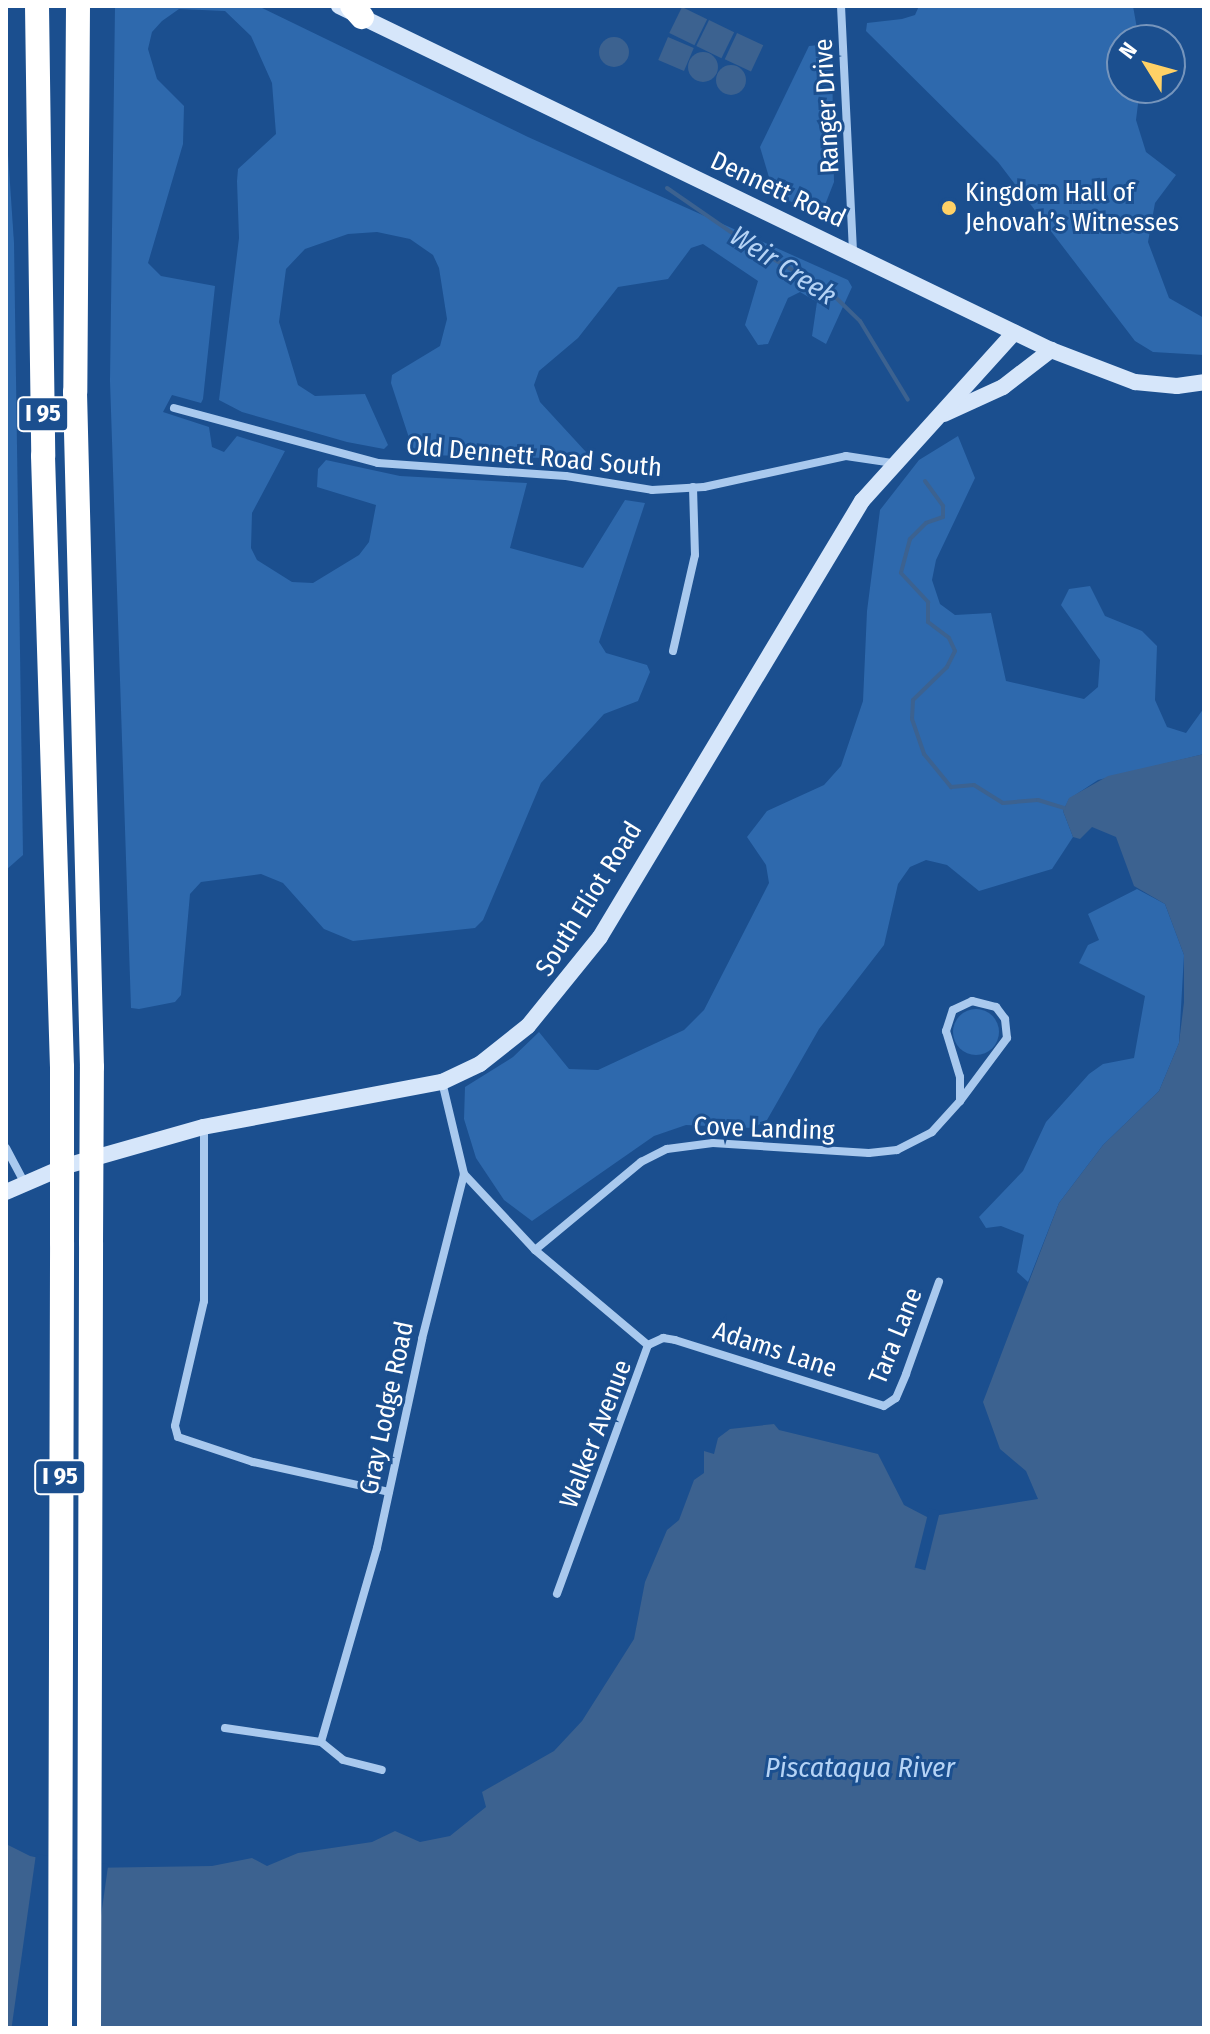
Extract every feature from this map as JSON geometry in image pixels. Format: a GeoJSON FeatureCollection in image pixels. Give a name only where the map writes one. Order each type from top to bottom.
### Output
{"type":"FeatureCollection","features":[{"type":"Feature","properties":{"kind":"highway"},"geometry":{"type":"LineString","coordinates":[[22,6],[41,161]]}},
{"type":"Feature","properties":{"kind":"highway","name":"I 95"},"geometry":{"type":"LineString","coordinates":[[37,6],[62,1067],[60,2028]]}},
{"type":"Feature","properties":{"kind":"highway","name":"I 95"},"geometry":{"type":"LineString","coordinates":[[78,6],[75,392],[92,1067],[89,2028]]}},
{"type":"Feature","properties":{"kind":"main road","name":"Dennett Road"},"geometry":{"type":"LineString","coordinates":[[339,6],[357,12],[1051,350],[1135,382],[1177,386],[1204,382]]}},
{"type":"Feature","properties":{"kind":"main road","name":"South Eliot Road"},"geometry":{"type":"LineString","coordinates":[[6,1192],[118,1149],[203,1127],[442,1082],[480,1064],[528,1026],[586,959],[821,564],[893,463],[942,415],[1014,333]]}},
{"type":"Feature","properties":{"kind":"main road"},"geometry":{"type":"LineString","coordinates":[[942,415],[1003,387],[1051,350]]}},
{"type":"Feature","properties":{"kind":"street","name":"Ranger Drive"},"geometry":{"type":"LineString","coordinates":[[841,6],[853,252]]}},
{"type":"Feature","properties":{"kind":"street","name":"Old Dennett Road South"},"geometry":{"type":"LineString","coordinates":[[174,408],[378,463],[566,476],[652,490],[693,487],[846,456],[893,463]]}},
{"type":"Feature","properties":{"kind":"street"},"geometry":{"type":"LineString","coordinates":[[673,651],[695,555],[693,487]]}},
{"type":"Feature","properties":{"kind":"street","name":"Cove Landing"},"geometry":{"type":"LineString","coordinates":[[535,1250],[641,1162],[667,1149],[713,1143],[882,1153],[920,1140],[960,1101],[1007,1038],[1005,1019],[990,1002],[962,1004],[947,1019],[960,1101]]}},
{"type":"Feature","properties":{"kind":"street","name":"Gray Lodge Road"},"geometry":{"type":"LineString","coordinates":[[321,1742],[389,1492],[464,1174],[442,1082]]}},
{"type":"Feature","properties":{"kind":"street"},"geometry":{"type":"LineString","coordinates":[[203,1127],[204,1301],[175,1426],[178,1437],[253,1462],[389,1492]]}},
{"type":"Feature","properties":{"kind":"street"},"geometry":{"type":"LineString","coordinates":[[6,1148],[25,1183]]}},
{"type":"Feature","properties":{"kind":"street","name":"Walker Avenue"},"geometry":{"type":"LineString","coordinates":[[464,1174],[535,1250],[648,1345],[557,1594]]}},
{"type":"Feature","properties":{"kind":"street","name":"Tara Lane"},"geometry":{"type":"LineString","coordinates":[[889,1404],[906,1374],[939,1282]]}},
{"type":"Feature","properties":{"kind":"street","name":"Adams Lane"},"geometry":{"type":"LineString","coordinates":[[648,1345],[663,1338],[675,1340],[770,1374],[879,1406],[889,1404]]}},
{"type":"Feature","properties":{"kind":"street"},"geometry":{"type":"LineString","coordinates":[[225,1728],[321,1742],[343,1760],[382,1770]]}},
{"type":"Feature","properties":{"kind":"shaded area"},"geometry":{"type":"Polygon","coordinates":[[[115,6],[258,6],[528,137],[848,280],[852,287],[826,344],[812,336],[817,302],[800,292],[788,298],[768,344],[758,345],[745,325],[758,281],[703,244],[691,248],[668,279],[618,287],[578,338],[539,371],[534,385],[540,402],[586,452],[583,459],[427,455],[412,447],[391,383],[392,375],[440,346],[447,319],[439,268],[433,255],[410,239],[377,232],[348,234],[305,249],[286,269],[279,322],[298,385],[315,396],[365,394],[388,445],[384,449],[347,442],[242,412],[219,400],[239,238],[238,169],[276,134],[272,83],[251,36],[225,11],[179,9],[162,21],[152,32],[148,49],[157,79],[184,106],[183,144],[148,263],[161,276],[215,286],[203,399],[201,403],[172,395],[163,412],[209,427],[212,447],[224,452],[237,436],[285,451],[252,513],[251,548],[257,560],[292,582],[313,583],[359,555],[369,542],[376,505],[317,487],[318,469],[326,460],[400,476],[527,483],[510,548],[583,568],[625,500],[645,503],[599,642],[606,653],[647,665],[650,672],[638,701],[604,714],[541,783],[483,920],[475,928],[353,941],[324,929],[283,883],[261,874],[201,882],[190,894],[181,995],[175,1002],[139,1009],[131,1008],[110,381],[115,6]]]}},
{"type":"Feature","properties":{"kind":"shaded area"},"geometry":{"type":"Polygon","coordinates":[[[919,6],[1133,6],[1136,24],[1106,24],[1106,104],[1138,104],[1136,120],[1146,152],[1176,175],[1155,203],[1148,242],[1169,298],[1204,318],[1204,355],[1153,352],[1135,341],[998,162],[866,31],[867,23],[915,15],[919,6]]]}},
{"type":"Feature","properties":{"kind":"shaded area"},"geometry":{"type":"Polygon","coordinates":[[[819,45],[832,57],[834,182],[825,205],[809,210],[783,198],[771,184],[760,147],[809,46],[819,45]]]}},
{"type":"Feature","properties":{"kind":"shaded area"},"geometry":{"type":"Polygon","coordinates":[[[6,124],[14,243],[23,855],[6,870],[6,124]]]}},
{"type":"Feature","properties":{"kind":"shaded area"},"geometry":{"type":"Polygon","coordinates":[[[958,436],[975,478],[936,560],[932,580],[940,604],[955,615],[991,613],[1006,681],[1084,699],[1098,687],[1100,660],[1061,605],[1069,589],[1090,586],[1105,616],[1142,631],[1157,646],[1155,700],[1167,727],[1186,733],[1204,708],[1204,754],[1098,780],[1069,799],[1063,811],[1073,837],[1052,869],[979,891],[947,865],[926,860],[910,867],[898,884],[884,945],[819,1029],[767,1120],[753,1128],[686,1125],[654,1136],[532,1221],[504,1200],[476,1158],[464,1119],[465,1087],[513,1057],[539,1032],[569,1069],[598,1070],[684,1030],[704,1010],[769,883],[766,865],[747,837],[767,811],[824,785],[841,766],[863,701],[867,611],[880,510],[919,460],[958,436]]]}},
{"type":"Feature","properties":{"kind":"shaded area"},"geometry":{"type":"Polygon","coordinates":[[[1137,889],[1165,904],[1184,955],[1179,1043],[1159,1091],[1103,1145],[1059,1203],[1028,1282],[1017,1272],[1024,1235],[1001,1226],[986,1228],[979,1217],[1023,1171],[1046,1122],[1089,1074],[1103,1064],[1134,1058],[1145,996],[1079,963],[1088,945],[1099,940],[1088,914],[1137,889]]]}},
{"type":"Feature","properties":{"kind":"shaded area"},"geometry":{"type":"Polygon","coordinates":[[[976,1009],[992,1016],[999,1032],[992,1048],[976,1055],[960,1048],[953,1032],[960,1016],[976,1009]]]}},
{"type":"Feature","properties":{"kind":"water"},"geometry":{"type":"Polygon","coordinates":[[[682,7],[707,19],[694,45],[669,33],[682,7]]]}},
{"type":"Feature","properties":{"kind":"water"},"geometry":{"type":"Polygon","coordinates":[[[709,20],[734,32],[721,58],[696,46],[709,20]]]}},
{"type":"Feature","properties":{"kind":"water"},"geometry":{"type":"Polygon","coordinates":[[[737,33],[763,45],[751,72],[725,59],[737,33]]]}},
{"type":"Feature","properties":{"kind":"water"},"geometry":{"type":"Polygon","coordinates":[[[614,37],[620,38],[628,46],[628,58],[620,66],[614,67],[608,66],[600,58],[599,52],[600,46],[608,38],[614,37]]]}},
{"type":"Feature","properties":{"kind":"water"},"geometry":{"type":"Polygon","coordinates":[[[668,37],[694,48],[684,71],[658,60],[668,37]]]}},
{"type":"Feature","properties":{"kind":"water"},"geometry":{"type":"Polygon","coordinates":[[[703,52],[714,56],[718,67],[714,78],[703,82],[692,78],[688,67],[692,56],[703,52]]]}},
{"type":"Feature","properties":{"kind":"water"},"geometry":{"type":"Polygon","coordinates":[[[731,65],[742,69],[746,80],[742,91],[731,95],[720,91],[716,80],[720,69],[731,65]]]}},
{"type":"Feature","properties":{"kind":"water","name":"Piscataqua River"},"geometry":{"type":"Polygon","coordinates":[[[1204,754],[1204,2028],[6,2028],[6,1844],[30,1856],[84,1868],[212,1866],[252,1858],[267,1866],[298,1853],[372,1842],[395,1831],[420,1842],[450,1836],[486,1807],[482,1792],[554,1751],[582,1721],[634,1639],[645,1582],[667,1530],[679,1520],[694,1480],[704,1473],[704,1451],[714,1454],[718,1438],[730,1429],[774,1424],[779,1430],[878,1454],[904,1505],[927,1517],[1038,1499],[1026,1471],[1000,1449],[983,1402],[1059,1203],[1103,1145],[1159,1091],[1179,1043],[1184,1002],[1184,955],[1165,904],[1134,886],[1116,837],[1092,827],[1080,839],[1073,837],[1063,811],[1069,798],[1108,776],[1204,754]]]}},
{"type":"Feature","properties":{"kind":"pier"},"geometry":{"type":"Polygon","coordinates":[[[929,1508],[940,1511],[925,1570],[915,1568],[929,1508]]]}},
{"type":"Feature","properties":{"kind":"pier"},"geometry":{"type":"Polygon","coordinates":[[[36,1854],[108,1864],[85,2028],[12,2026],[36,1854]]]}},
{"type":"Feature","properties":{"kind":"waterway","name":"Weir Creek"},"geometry":{"type":"LineString","coordinates":[[667,188],[757,250],[828,290],[860,321],[908,400]]}},
{"type":"Feature","properties":{"kind":"waterway","name":"Weir Creek"},"geometry":{"type":"LineString","coordinates":[[925,481],[943,506],[943,517],[926,523],[910,539],[901,573],[928,602],[928,622],[949,638],[955,651],[947,667],[913,700],[912,719],[924,754],[951,787],[974,785],[1003,803],[1038,800],[1064,808]]}},
{"type":"Feature","properties":{"kind":"place","name":"Kingdom Hall of Jehovah’s Witnesses"},"geometry":{"type":"Point","coordinates":[949,208]}}]}
